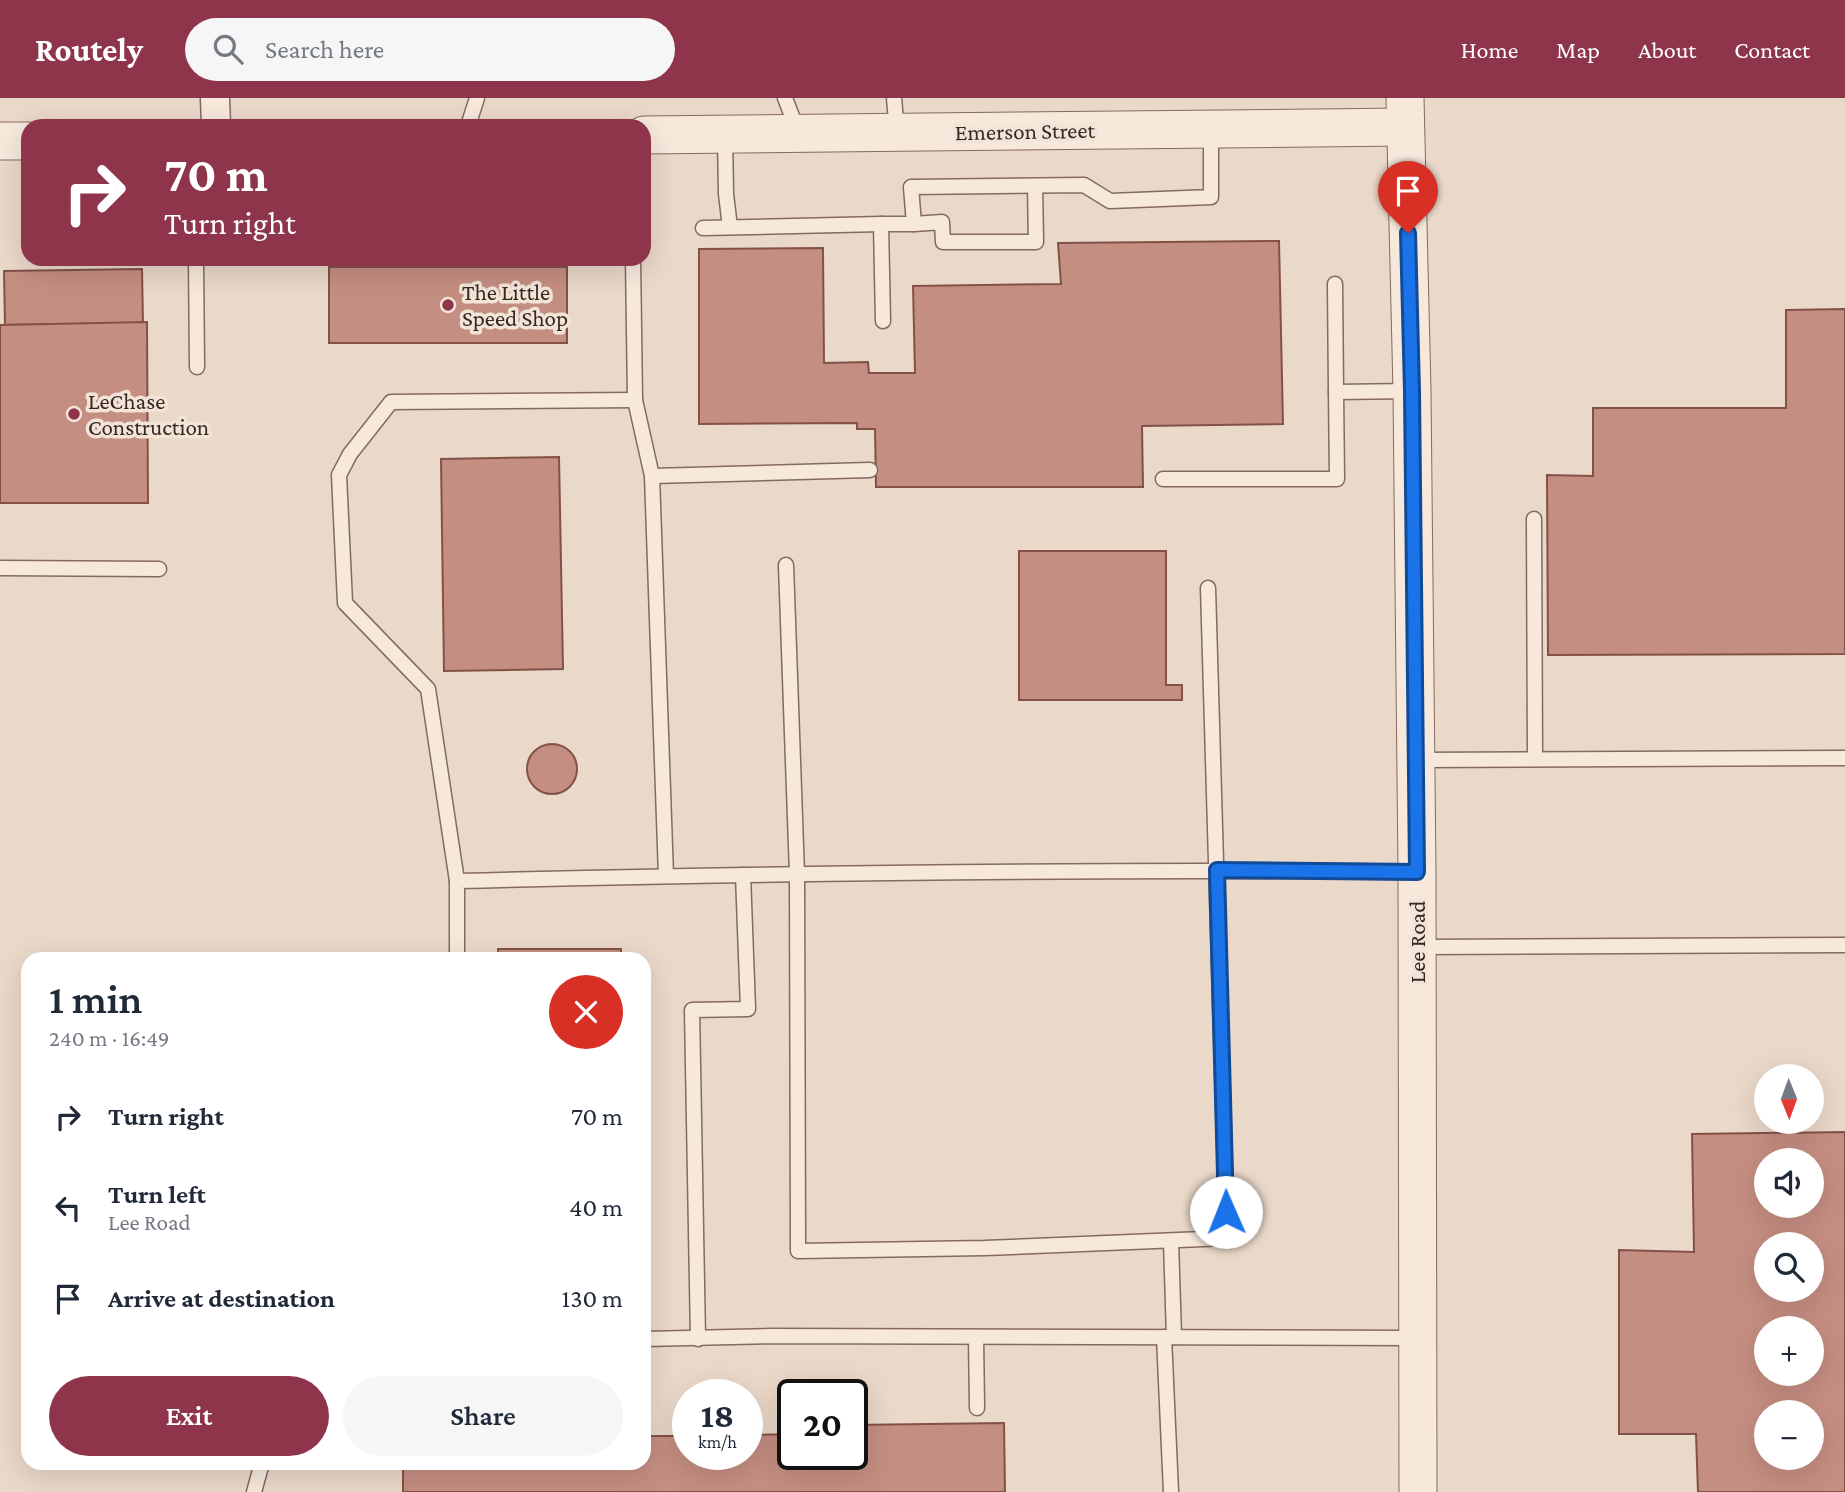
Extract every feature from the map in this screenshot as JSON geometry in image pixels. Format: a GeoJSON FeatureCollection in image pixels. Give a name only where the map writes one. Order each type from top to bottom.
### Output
{"type":"FeatureCollection","features":[{"type":"Feature","properties":{"kind":"street"},"geometry":{"type":"LineString","coordinates":[[215,98],[216,119]]}},
{"type":"Feature","properties":{"kind":"street","name":"Emerson Street"},"geometry":{"type":"LineString","coordinates":[[651,135],[799,134],[895,115],[1211,130],[1405,113]]}},
{"type":"Feature","properties":{"kind":"street","name":"Lee Road"},"geometry":{"type":"LineString","coordinates":[[1405,113],[1412,391],[1416,760],[1418,1492]]}},
{"type":"Feature","properties":{"kind":"street"},"geometry":{"type":"LineString","coordinates":[[0,141],[21,141]]}},
{"type":"Feature","properties":{"kind":"lane"},"geometry":{"type":"LineString","coordinates":[[470,119],[477,98]]}},
{"type":"Feature","properties":{"kind":"lane"},"geometry":{"type":"LineString","coordinates":[[785,98],[799,134]]}},
{"type":"Feature","properties":{"kind":"lane"},"geometry":{"type":"LineString","coordinates":[[914,224],[911,187],[1084,185],[1110,201],[1211,197],[1211,130]]}},
{"type":"Feature","properties":{"kind":"lane"},"geometry":{"type":"LineString","coordinates":[[725,134],[726,194],[730,227]]}},
{"type":"Feature","properties":{"kind":"lane"},"geometry":{"type":"LineString","coordinates":[[704,228],[942,222],[943,242],[1036,242],[1035,186]]}},
{"type":"Feature","properties":{"kind":"lane"},"geometry":{"type":"LineString","coordinates":[[881,224],[883,321]]}},
{"type":"Feature","properties":{"kind":"lane"},"geometry":{"type":"LineString","coordinates":[[196,266],[197,367]]}},
{"type":"Feature","properties":{"kind":"lane"},"geometry":{"type":"LineString","coordinates":[[633,266],[635,400],[652,476],[666,876]]}},
{"type":"Feature","properties":{"kind":"lane"},"geometry":{"type":"LineString","coordinates":[[1163,480],[1337,479],[1335,284]]}},
{"type":"Feature","properties":{"kind":"lane"},"geometry":{"type":"LineString","coordinates":[[1336,392],[1412,391]]}},
{"type":"Feature","properties":{"kind":"lane"},"geometry":{"type":"LineString","coordinates":[[457,952],[457,881],[428,689],[345,603],[339,475],[351,454],[391,402],[635,400]]}},
{"type":"Feature","properties":{"kind":"lane"},"geometry":{"type":"LineString","coordinates":[[652,476],[870,470]]}},
{"type":"Feature","properties":{"kind":"lane"},"geometry":{"type":"LineString","coordinates":[[1534,519],[1535,759]]}},
{"type":"Feature","properties":{"kind":"lane"},"geometry":{"type":"LineString","coordinates":[[786,565],[797,874],[798,1251],[1227,1238],[1208,587]]}},
{"type":"Feature","properties":{"kind":"lane"},"geometry":{"type":"LineString","coordinates":[[0,568],[159,569]]}},
{"type":"Feature","properties":{"kind":"lane"},"geometry":{"type":"LineString","coordinates":[[1416,760],[1845,758]]}},
{"type":"Feature","properties":{"kind":"lane"},"geometry":{"type":"LineString","coordinates":[[457,881],[1217,870],[1417,872]]}},
{"type":"Feature","properties":{"kind":"lane"},"geometry":{"type":"LineString","coordinates":[[698,1339],[692,1010],[748,1009],[743,875]]}},
{"type":"Feature","properties":{"kind":"lane"},"geometry":{"type":"LineString","coordinates":[[1417,947],[1845,945]]}},
{"type":"Feature","properties":{"kind":"lane"},"geometry":{"type":"LineString","coordinates":[[1171,1241],[1171,1492]]}},
{"type":"Feature","properties":{"kind":"lane"},"geometry":{"type":"LineString","coordinates":[[651,1339],[773,1336],[1418,1338]]}},
{"type":"Feature","properties":{"kind":"lane"},"geometry":{"type":"LineString","coordinates":[[976,1337],[977,1408]]}},
{"type":"Feature","properties":{"kind":"lane"},"geometry":{"type":"LineString","coordinates":[[254,1492],[260,1470]]}},
{"type":"Feature","properties":{"kind":"building"},"geometry":{"type":"Polygon","coordinates":[[[1279,241],[1283,424],[1142,426],[1143,487],[876,487],[875,429],[857,429],[857,423],[699,424],[699,249],[823,248],[824,363],[868,362],[869,373],[915,373],[913,286],[1061,284],[1058,243],[1279,241]]]}},
{"type":"Feature","properties":{"kind":"building","name":"The Little Speed Shop"},"geometry":{"type":"Polygon","coordinates":[[[329,267],[567,267],[567,343],[329,343],[329,267]]]}},
{"type":"Feature","properties":{"kind":"building"},"geometry":{"type":"Polygon","coordinates":[[[142,269],[143,323],[5,325],[4,271],[142,269]]]}},
{"type":"Feature","properties":{"kind":"building"},"geometry":{"type":"Polygon","coordinates":[[[1845,309],[1845,654],[1548,655],[1547,475],[1593,476],[1593,408],[1786,408],[1786,310],[1845,309]]]}},
{"type":"Feature","properties":{"kind":"building","name":"LeChase Construction"},"geometry":{"type":"Polygon","coordinates":[[[147,322],[148,503],[0,503],[0,325],[147,322]]]}},
{"type":"Feature","properties":{"kind":"building"},"geometry":{"type":"Polygon","coordinates":[[[559,457],[563,669],[444,671],[441,459],[559,457]]]}},
{"type":"Feature","properties":{"kind":"building"},"geometry":{"type":"Polygon","coordinates":[[[1019,551],[1166,551],[1166,685],[1182,685],[1182,700],[1019,700],[1019,551]]]}},
{"type":"Feature","properties":{"kind":"building"},"geometry":{"type":"Polygon","coordinates":[[[552,744],[570,751],[577,769],[570,787],[552,794],[534,787],[527,769],[534,751],[552,744]]]}},
{"type":"Feature","properties":{"kind":"building"},"geometry":{"type":"Polygon","coordinates":[[[498,949],[621,949],[621,952],[498,952],[498,949]]]}},
{"type":"Feature","properties":{"kind":"building"},"geometry":{"type":"Polygon","coordinates":[[[1845,1132],[1845,1492],[1698,1492],[1696,1434],[1619,1434],[1619,1250],[1694,1252],[1692,1134],[1845,1132]]]}},
{"type":"Feature","properties":{"kind":"building"},"geometry":{"type":"Polygon","coordinates":[[[1004,1423],[1005,1492],[403,1492],[403,1470],[651,1470],[651,1436],[672,1436],[672,1470],[763,1470],[763,1435],[777,1434],[777,1470],[868,1470],[868,1425],[1004,1423]]]}},
{"type":"Feature","properties":{"kind":"place","name":"The Little Speed Shop"},"geometry":{"type":"Point","coordinates":[448,305]}},
{"type":"Feature","properties":{"kind":"place","name":"LeChase Construction"},"geometry":{"type":"Point","coordinates":[74,414]}},
{"type":"Feature","properties":{"kind":"route"},"geometry":{"type":"LineString","coordinates":[[1226,1212],[1217,870],[1417,872],[1408,233]]}}]}
